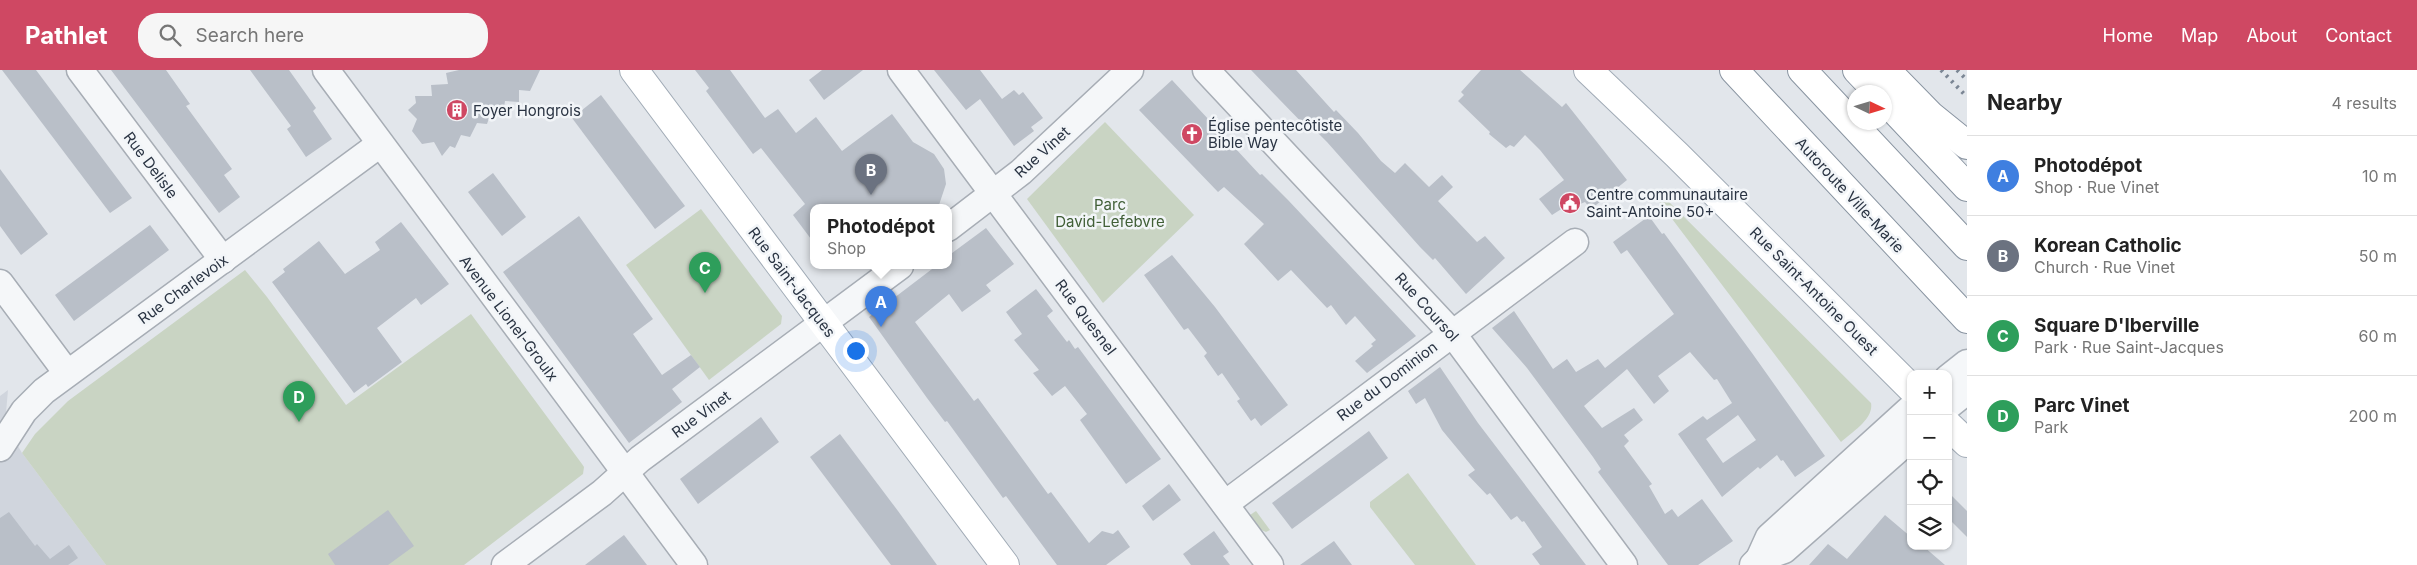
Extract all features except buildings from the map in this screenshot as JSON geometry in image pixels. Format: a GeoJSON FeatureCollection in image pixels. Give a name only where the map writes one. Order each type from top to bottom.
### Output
{"type":"FeatureCollection","features":[{"type":"Feature","properties":{"kind":"main road","name":"Rue Saint-Jacques"},"geometry":{"type":"LineString","coordinates":[[634,70],[1005,565]]}},
{"type":"Feature","properties":{"kind":"main road","name":"Rue Saint-Antoine Ouest"},"geometry":{"type":"LineString","coordinates":[[1588,70],[1671,148],[1907,384]]}},
{"type":"Feature","properties":{"kind":"main road","name":"Autoroute Ville-Marie"},"geometry":{"type":"LineString","coordinates":[[1734,70],[1967,319]]}},
{"type":"Feature","properties":{"kind":"main road"},"geometry":{"type":"LineString","coordinates":[[1802,70],[1967,246]]}},
{"type":"Feature","properties":{"kind":"main road"},"geometry":{"type":"LineString","coordinates":[[1857,70],[1871,85]]}},
{"type":"Feature","properties":{"kind":"main road"},"geometry":{"type":"LineString","coordinates":[[1886,70],[1931,116],[1967,145]]}},
{"type":"Feature","properties":{"kind":"main road"},"geometry":{"type":"LineString","coordinates":[[1892,107],[1967,187]]}},
{"type":"Feature","properties":{"kind":"main road"},"geometry":{"type":"LineString","coordinates":[[1920,195],[1967,237]]}},
{"type":"Feature","properties":{"kind":"main road"},"geometry":{"type":"LineString","coordinates":[[1952,429],[1967,443]]}},
{"type":"Feature","properties":{"kind":"street","name":"Rue Delisle"},"geometry":{"type":"LineString","coordinates":[[80,70],[222,260]]}},
{"type":"Feature","properties":{"kind":"street","name":"Avenue Lionel-Groulx"},"geometry":{"type":"LineString","coordinates":[[326,70],[694,565]]}},
{"type":"Feature","properties":{"kind":"street","name":"Rue Quesnel"},"geometry":{"type":"LineString","coordinates":[[901,70],[1270,565]]}},
{"type":"Feature","properties":{"kind":"street","name":"Rue Vinet"},"geometry":{"type":"LineString","coordinates":[[952,225],[1021,172],[1130,70]]}},
{"type":"Feature","properties":{"kind":"street","name":"Rue Coursol"},"geometry":{"type":"LineString","coordinates":[[1206,70],[1452,333],[1624,565]]}},
{"type":"Feature","properties":{"kind":"street","name":"Rue Charlevoix"},"geometry":{"type":"LineString","coordinates":[[0,448],[31,403],[67,373],[380,144]]}},
{"type":"Feature","properties":{"kind":"street","name":"Rue du Dominion"},"geometry":{"type":"LineString","coordinates":[[1225,504],[1575,242]]}},
{"type":"Feature","properties":{"kind":"street","name":"Rue Vinet"},"geometry":{"type":"LineString","coordinates":[[505,565],[597,497],[647,453],[896,269]]}},
{"type":"Feature","properties":{"kind":"street"},"geometry":{"type":"LineString","coordinates":[[0,283],[67,373]]}},
{"type":"Feature","properties":{"kind":"street"},"geometry":{"type":"LineString","coordinates":[[1952,375],[1967,363]]}},
{"type":"Feature","properties":{"kind":"street"},"geometry":{"type":"LineString","coordinates":[[1952,403],[1967,391]]}},
{"type":"Feature","properties":{"kind":"street"},"geometry":{"type":"LineString","coordinates":[[1756,562],[1769,537],[1907,412]]}},
{"type":"Feature","properties":{"kind":"street"},"geometry":{"type":"LineString","coordinates":[[1756,562],[1784,550],[1907,442]]}},
{"type":"Feature","properties":{"kind":"shaded area"},"geometry":{"type":"Polygon","coordinates":[[[8,390],[5,424],[22,453],[106,565],[0,565],[0,396],[8,390]]]}},
{"type":"Feature","properties":{"kind":"green space","name":"Parc David-Lefebvre"},"geometry":{"type":"Polygon","coordinates":[[[1105,122],[1194,215],[1103,303],[1027,199],[1105,122]]]}},
{"type":"Feature","properties":{"kind":"green space"},"geometry":{"type":"Polygon","coordinates":[[[1659,194],[1871,403],[1871,409],[1866,420],[1841,442],[1657,199],[1659,194]]]}},
{"type":"Feature","properties":{"kind":"green space"},"geometry":{"type":"Polygon","coordinates":[[[701,209],[782,316],[781,324],[709,380],[626,265],[701,209]]]}},
{"type":"Feature","properties":{"kind":"green space"},"geometry":{"type":"Polygon","coordinates":[[[245,270],[346,405],[471,314],[582,464],[584,467],[583,474],[464,565],[106,565],[22,453],[35,434],[68,401],[245,270]]]}},
{"type":"Feature","properties":{"kind":"green space"},"geometry":{"type":"Polygon","coordinates":[[[1408,473],[1476,565],[1415,565],[1370,507],[1370,502],[1408,473]]]}},
{"type":"Feature","properties":{"kind":"green space"},"geometry":{"type":"Polygon","coordinates":[[[1256,511],[1270,530],[1266,532],[1259,529],[1247,517],[1256,511]]]}},
{"type":"Feature","properties":{"kind":"railway"},"geometry":{"type":"LineString","coordinates":[[1941,70],[1967,97]]}},
{"type":"Feature","properties":{"kind":"railway"},"geometry":{"type":"LineString","coordinates":[[1957,70],[1967,80]]}},
{"type":"Feature","properties":{"kind":"place","name":"Foyer Hongrois"},"geometry":{"type":"Point","coordinates":[457,110]}},
{"type":"Feature","properties":{"kind":"place","name":"Église pentecôtiste Bible Way"},"geometry":{"type":"Point","coordinates":[1192,134]}},
{"type":"Feature","properties":{"kind":"place","name":"Korean Catholic"},"geometry":{"type":"Point","coordinates":[871,195]}},
{"type":"Feature","properties":{"kind":"place","name":"Centre communautaire Saint-Antoine 50+"},"geometry":{"type":"Point","coordinates":[1570,203]}},
{"type":"Feature","properties":{"kind":"place","name":"Square D'Iberville"},"geometry":{"type":"Point","coordinates":[705,293]}},
{"type":"Feature","properties":{"kind":"place","name":"Photodépot"},"geometry":{"type":"Point","coordinates":[881,327]}},
{"type":"Feature","properties":{"kind":"place","name":"Parc Vinet"},"geometry":{"type":"Point","coordinates":[299,422]}}]}
